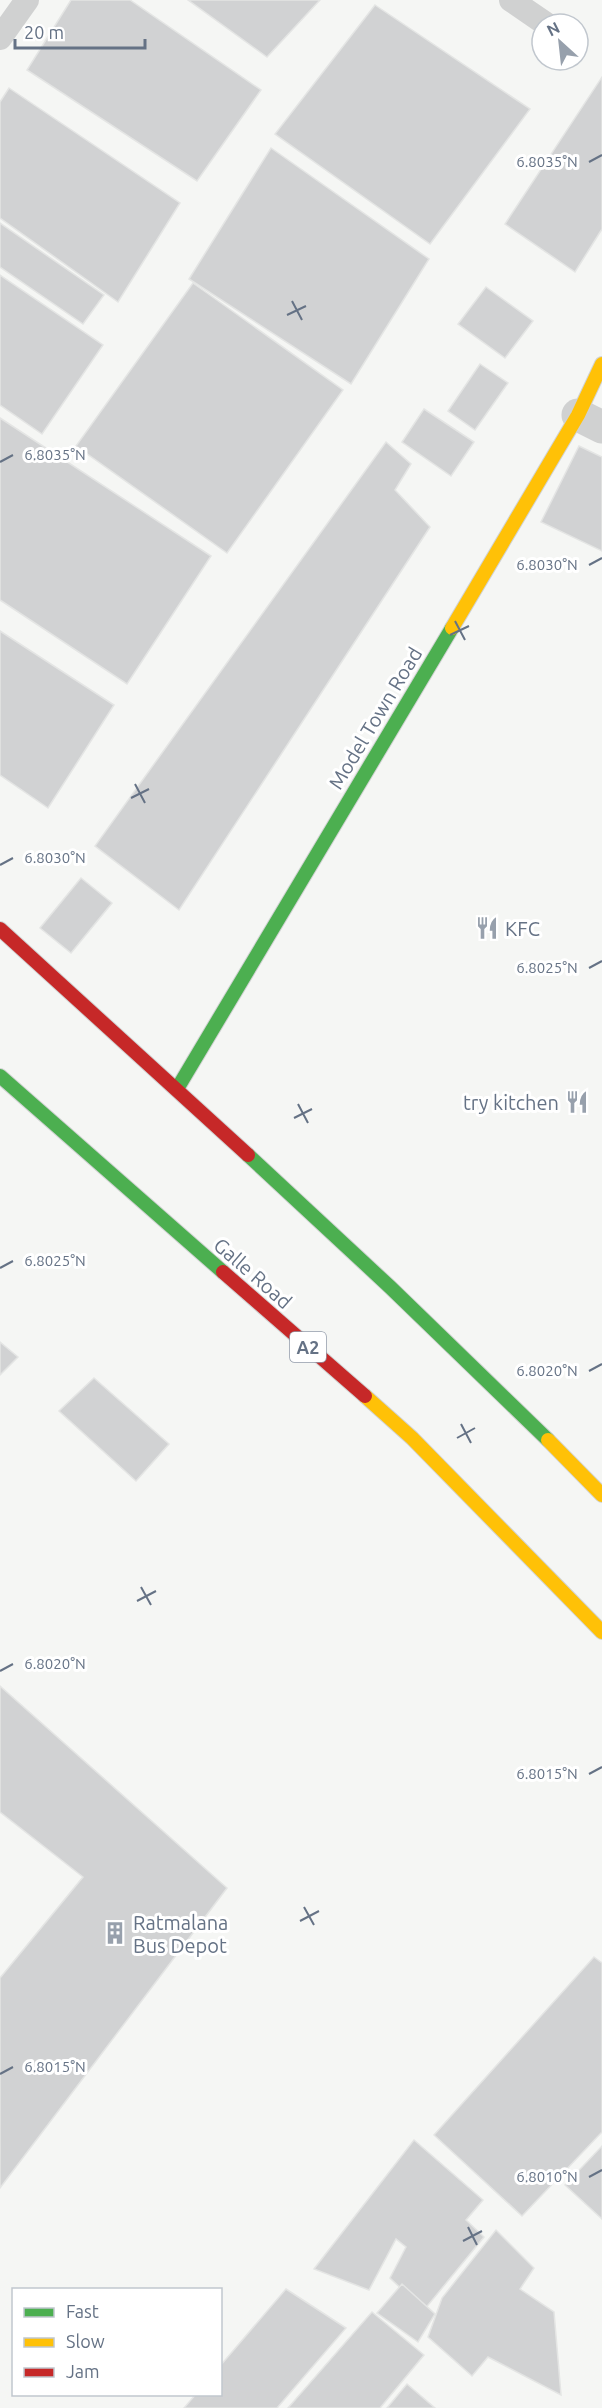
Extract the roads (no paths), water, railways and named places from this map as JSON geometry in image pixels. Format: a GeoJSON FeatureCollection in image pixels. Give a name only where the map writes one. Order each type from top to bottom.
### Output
{"type":"FeatureCollection","features":[{"type":"Feature","properties":{"kind":"main road","name":"Model Town Road"},"geometry":{"type":"LineString","coordinates":[[177,1089],[590,421],[602,364]]}},
{"type":"Feature","properties":{"kind":"main road"},"geometry":{"type":"LineString","coordinates":[[0,929],[177,1089],[390,1287],[571,1461],[602,1495]]}},
{"type":"Feature","properties":{"kind":"main road","name":"Galle Road"},"geometry":{"type":"LineString","coordinates":[[0,1076],[412,1438],[602,1632]]}},
{"type":"Feature","properties":{"kind":"lane"},"geometry":{"type":"LineString","coordinates":[[0,38],[27,0]]}},
{"type":"Feature","properties":{"kind":"lane"},"geometry":{"type":"LineString","coordinates":[[511,0],[530,13]]}},
{"type":"Feature","properties":{"kind":"place","name":"KFC"},"geometry":{"type":"Point","coordinates":[487,928]}},
{"type":"Feature","properties":{"kind":"place","name":"try kitchen"},"geometry":{"type":"Point","coordinates":[577,1102]}},
{"type":"Feature","properties":{"kind":"place","name":"Ratmalana Bus Depot"},"geometry":{"type":"Point","coordinates":[115,1933]}}]}
